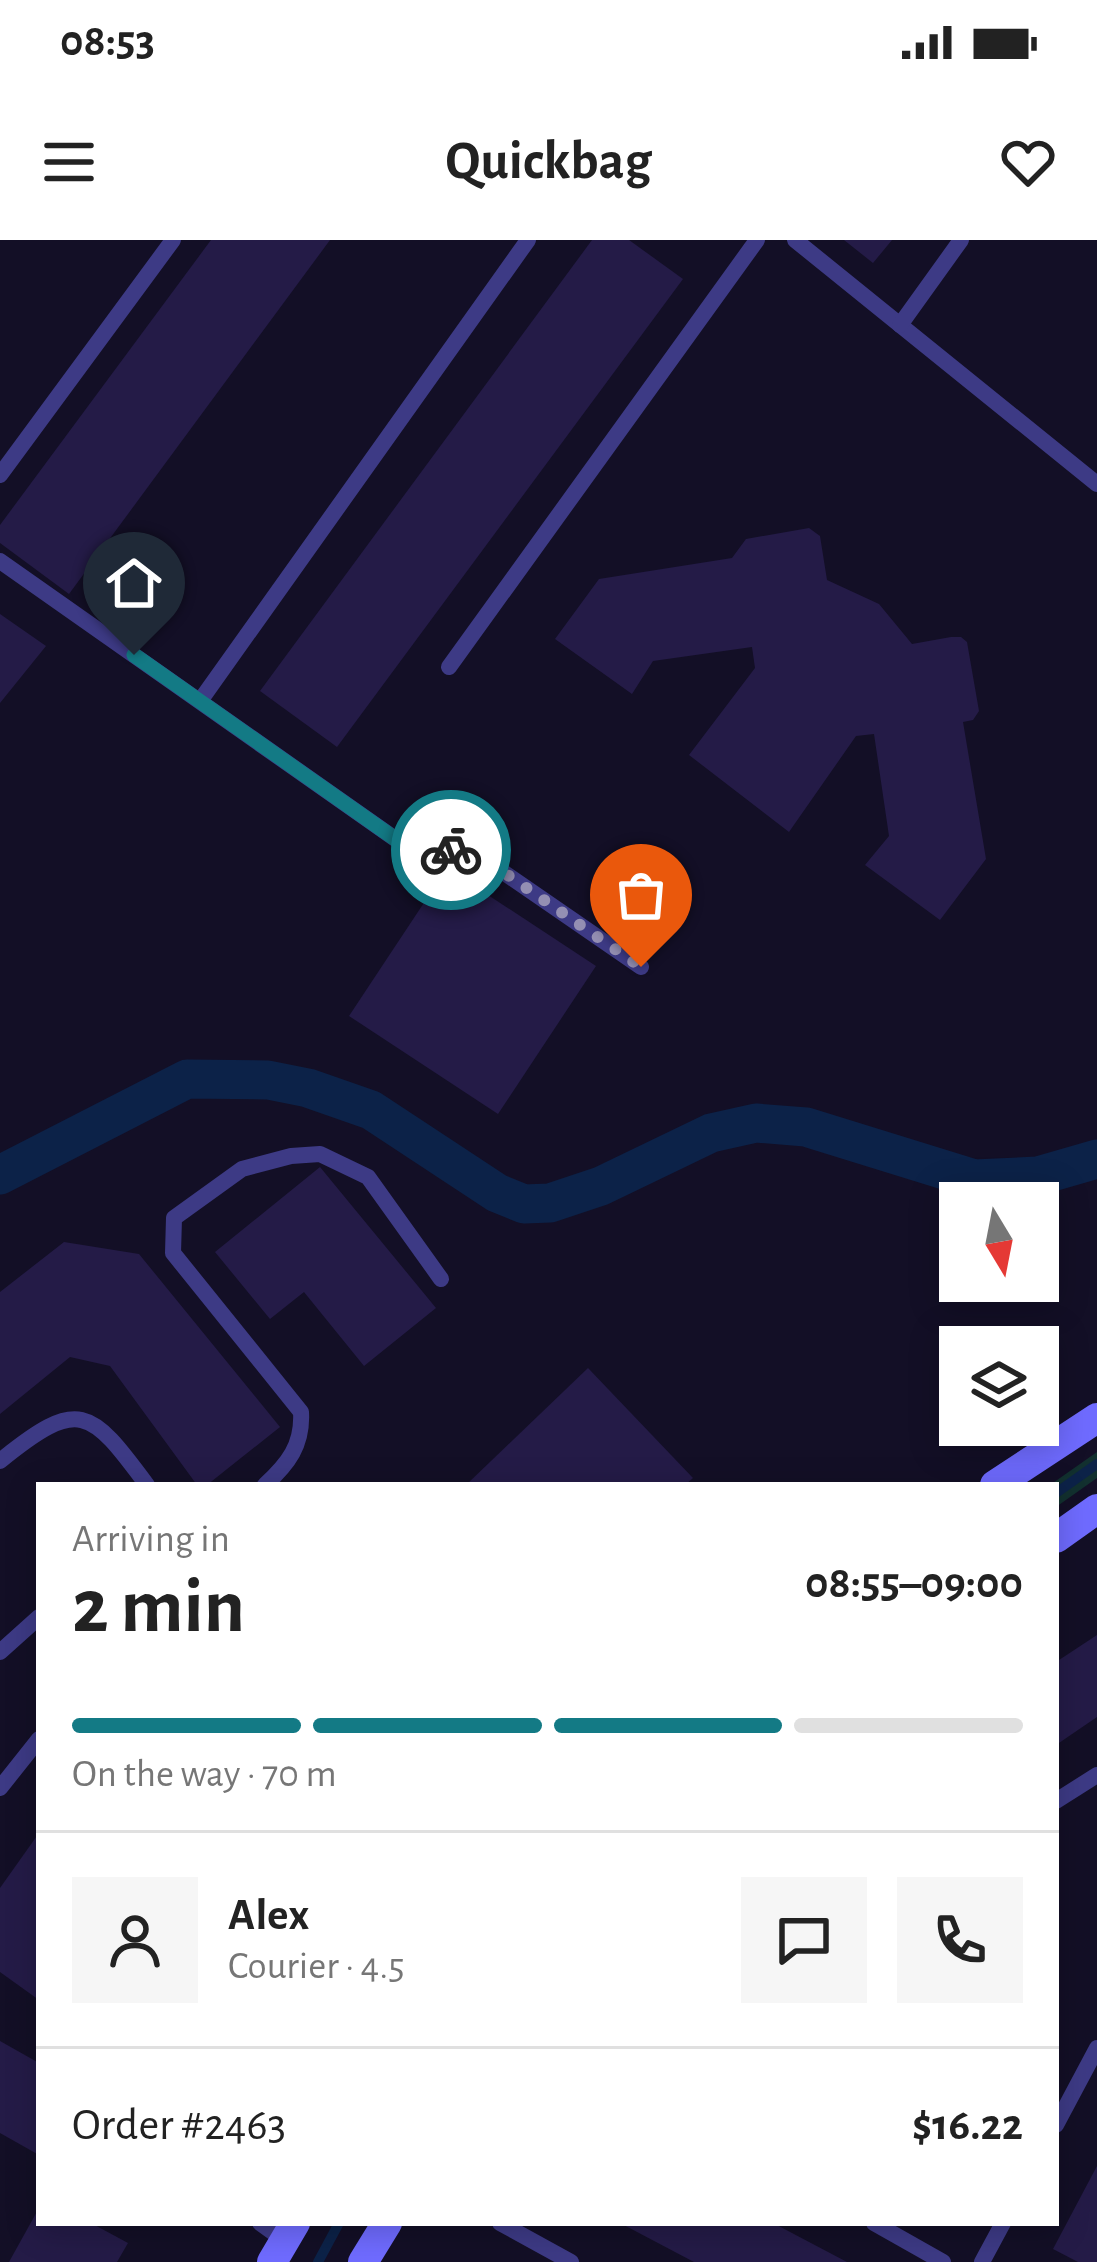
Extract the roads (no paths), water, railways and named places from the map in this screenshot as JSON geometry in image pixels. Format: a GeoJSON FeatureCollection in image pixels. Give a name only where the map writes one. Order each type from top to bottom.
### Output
{"type":"FeatureCollection","features":[{"type":"Feature","properties":{"kind":"main road"},"geometry":{"type":"LineString","coordinates":[[999,1482],[1097,1418]]}},
{"type":"Feature","properties":{"kind":"main road"},"geometry":{"type":"LineString","coordinates":[[1059,1536],[1097,1509]]}},
{"type":"Feature","properties":{"kind":"main road"},"geometry":{"type":"LineString","coordinates":[[363,2262],[385,2226]]}},
{"type":"Feature","properties":{"kind":"lane"},"geometry":{"type":"LineString","coordinates":[[0,475],[173,240]]}},
{"type":"Feature","properties":{"kind":"lane"},"geometry":{"type":"LineString","coordinates":[[200,701],[528,240]]}},
{"type":"Feature","properties":{"kind":"lane"},"geometry":{"type":"LineString","coordinates":[[448,667],[757,240]]}},
{"type":"Feature","properties":{"kind":"lane"},"geometry":{"type":"LineString","coordinates":[[796,240],[1097,484]]}},
{"type":"Feature","properties":{"kind":"lane"},"geometry":{"type":"LineString","coordinates":[[900,325],[961,240]]}},
{"type":"Feature","properties":{"kind":"lane"},"geometry":{"type":"LineString","coordinates":[[0,561],[411,850],[477,854],[641,967]]}},
{"type":"Feature","properties":{"kind":"lane"},"geometry":{"type":"LineString","coordinates":[[268,1482],[287,1465],[302,1432],[301,1412],[173,1253],[174,1218],[242,1169],[320,1154],[368,1177],[442,1279]]}},
{"type":"Feature","properties":{"kind":"lane"},"geometry":{"type":"LineString","coordinates":[[0,1461],[42,1426],[75,1418],[108,1432],[145,1482]]}},
{"type":"Feature","properties":{"kind":"lane"},"geometry":{"type":"LineString","coordinates":[[0,1652],[36,1620]]}},
{"type":"Feature","properties":{"kind":"lane"},"geometry":{"type":"LineString","coordinates":[[0,1788],[36,1743]]}},
{"type":"Feature","properties":{"kind":"lane"},"geometry":{"type":"LineString","coordinates":[[1059,1800],[1097,1774]]}},
{"type":"Feature","properties":{"kind":"lane"},"geometry":{"type":"LineString","coordinates":[[1059,2119],[1097,2048]]}},
{"type":"Feature","properties":{"kind":"lane"},"geometry":{"type":"LineString","coordinates":[[506,2226],[572,2262]]}},
{"type":"Feature","properties":{"kind":"lane"},"geometry":{"type":"LineString","coordinates":[[879,2226],[943,2262]]}},
{"type":"Feature","properties":{"kind":"lane"},"geometry":{"type":"LineString","coordinates":[[982,2262],[1001,2226]]}},
{"type":"Feature","properties":{"kind":"waterway"},"geometry":{"type":"LineString","coordinates":[[0,1175],[187,1079],[268,1080],[371,1110],[497,1193],[524,1204],[550,1203],[601,1186],[711,1133],[756,1123],[806,1127],[974,1179],[1038,1176],[1097,1159]]}},
{"type":"Feature","properties":{"kind":"waterway"},"geometry":{"type":"LineString","coordinates":[[1059,1491],[1097,1464]]}},
{"type":"Feature","properties":{"kind":"waterway"},"geometry":{"type":"LineString","coordinates":[[318,2262],[337,2226]]}}]}
